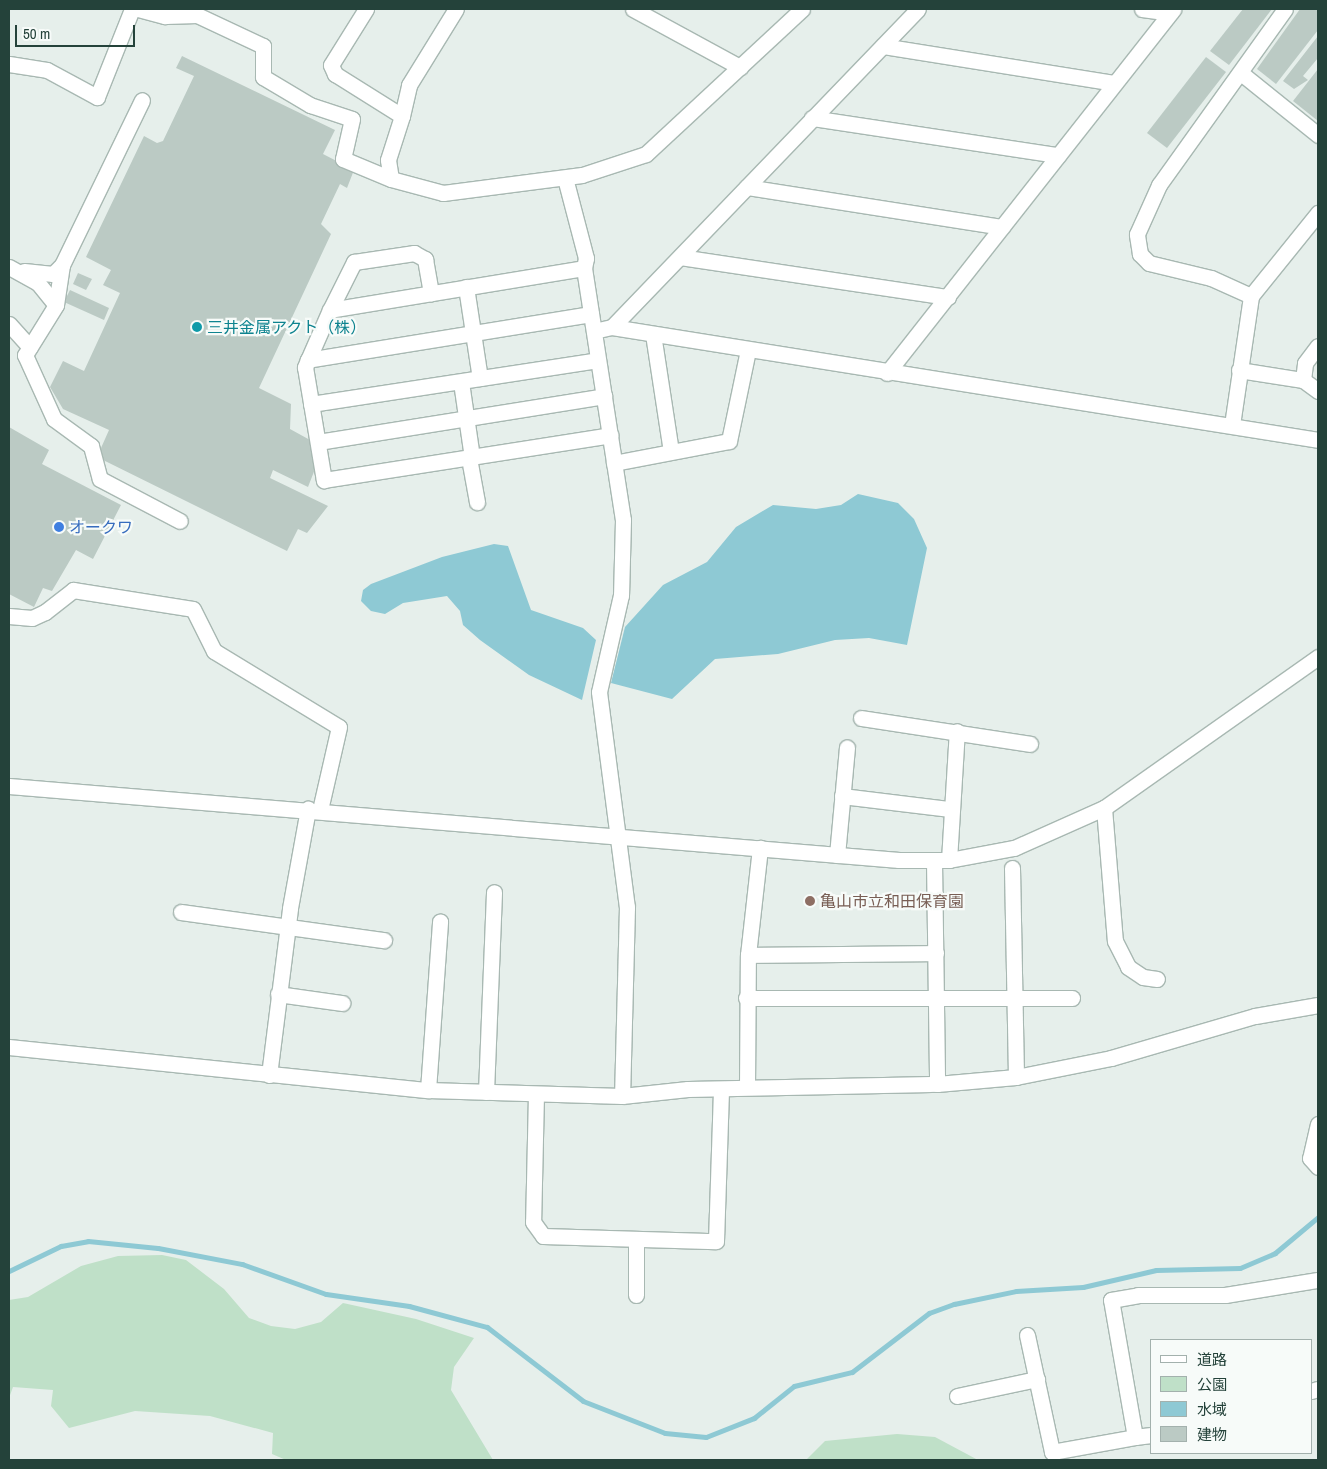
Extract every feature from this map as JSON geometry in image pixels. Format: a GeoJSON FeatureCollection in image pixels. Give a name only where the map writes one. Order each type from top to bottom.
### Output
{"type":"FeatureCollection","features":[{"type":"Feature","properties":{"kind":"street"},"geometry":{"type":"LineString","coordinates":[[9,64],[47,70],[97,97],[132,9]]}},
{"type":"Feature","properties":{"kind":"street"},"geometry":{"type":"LineString","coordinates":[[138,9],[165,16],[197,15],[263,46],[263,77],[310,105],[352,119],[343,159],[390,180],[442,193],[565,178],[646,154],[802,9]]}},
{"type":"Feature","properties":{"kind":"street"},"geometry":{"type":"LineString","coordinates":[[633,9],[740,67]]}},
{"type":"Feature","properties":{"kind":"street"},"geometry":{"type":"LineString","coordinates":[[612,327],[918,9]]}},
{"type":"Feature","properties":{"kind":"street"},"geometry":{"type":"LineString","coordinates":[[1142,9],[1171,11]]}},
{"type":"Feature","properties":{"kind":"street"},"geometry":{"type":"LineString","coordinates":[[1286,9],[1240,67],[1241,73],[1318,135]]}},
{"type":"Feature","properties":{"kind":"street"},"geometry":{"type":"LineString","coordinates":[[362,10],[331,65],[335,74],[402,116]]}},
{"type":"Feature","properties":{"kind":"street"},"geometry":{"type":"LineString","coordinates":[[390,180],[388,160],[402,116],[409,85],[453,10]]}},
{"type":"Feature","properties":{"kind":"street"},"geometry":{"type":"LineString","coordinates":[[887,373],[1171,11]]}},
{"type":"Feature","properties":{"kind":"street"},"geometry":{"type":"LineString","coordinates":[[883,46],[1114,84]]}},
{"type":"Feature","properties":{"kind":"street"},"geometry":{"type":"LineString","coordinates":[[1241,73],[1159,185],[1138,222],[1137,246],[1149,263],[1218,280],[1251,296]]}},
{"type":"Feature","properties":{"kind":"street"},"geometry":{"type":"LineString","coordinates":[[142,100],[62,265],[56,305],[25,355],[54,419],[91,446],[100,479],[180,521]]}},
{"type":"Feature","properties":{"kind":"street"},"geometry":{"type":"LineString","coordinates":[[812,118],[1058,155]]}},
{"type":"Feature","properties":{"kind":"street"},"geometry":{"type":"LineString","coordinates":[[565,178],[586,258],[584,268],[623,520],[621,595],[598,692],[627,907],[622,1096]]}},
{"type":"Feature","properties":{"kind":"street"},"geometry":{"type":"LineString","coordinates":[[747,187],[1002,227]]}},
{"type":"Feature","properties":{"kind":"street"},"geometry":{"type":"LineString","coordinates":[[1232,425],[1251,296],[1318,213]]}},
{"type":"Feature","properties":{"kind":"street"},"geometry":{"type":"LineString","coordinates":[[431,293],[425,259],[414,253],[354,262],[308,360],[311,404],[324,480],[610,435]]}},
{"type":"Feature","properties":{"kind":"street"},"geometry":{"type":"LineString","coordinates":[[680,257],[948,297]]}},
{"type":"Feature","properties":{"kind":"street"},"geometry":{"type":"LineString","coordinates":[[9,267],[37,276],[53,274],[62,265]]}},
{"type":"Feature","properties":{"kind":"street"},"geometry":{"type":"LineString","coordinates":[[9,267],[38,283],[56,305]]}},
{"type":"Feature","properties":{"kind":"street"},"geometry":{"type":"LineString","coordinates":[[330,310],[584,268]]}},
{"type":"Feature","properties":{"kind":"street"},"geometry":{"type":"LineString","coordinates":[[466,287],[480,378]]}},
{"type":"Feature","properties":{"kind":"street"},"geometry":{"type":"LineString","coordinates":[[308,360],[591,314]]}},
{"type":"Feature","properties":{"kind":"street"},"geometry":{"type":"LineString","coordinates":[[9,324],[30,348]]}},
{"type":"Feature","properties":{"kind":"street"},"geometry":{"type":"LineString","coordinates":[[594,331],[612,327],[887,373],[1232,425],[1318,440]]}},
{"type":"Feature","properties":{"kind":"street"},"geometry":{"type":"LineString","coordinates":[[653,334],[672,452]]}},
{"type":"Feature","properties":{"kind":"street"},"geometry":{"type":"LineString","coordinates":[[1302,380],[1305,363],[1318,346]]}},
{"type":"Feature","properties":{"kind":"street"},"geometry":{"type":"LineString","coordinates":[[614,463],[729,441],[748,350]]}},
{"type":"Feature","properties":{"kind":"street"},"geometry":{"type":"LineString","coordinates":[[311,404],[598,360]]}},
{"type":"Feature","properties":{"kind":"street"},"geometry":{"type":"LineString","coordinates":[[1239,370],[1302,380],[1318,391]]}},
{"type":"Feature","properties":{"kind":"street"},"geometry":{"type":"LineString","coordinates":[[461,382],[477,502]]}},
{"type":"Feature","properties":{"kind":"street"},"geometry":{"type":"LineString","coordinates":[[318,442],[604,396]]}},
{"type":"Feature","properties":{"kind":"street"},"geometry":{"type":"LineString","coordinates":[[9,616],[32,618],[44,612],[73,590],[193,609],[214,650],[339,727],[314,810],[288,928],[269,1075]]}},
{"type":"Feature","properties":{"kind":"street"},"geometry":{"type":"LineString","coordinates":[[9,786],[837,855],[942,860],[1014,848],[1104,808],[1318,657]]}},
{"type":"Feature","properties":{"kind":"street"},"geometry":{"type":"LineString","coordinates":[[861,718],[957,731],[1030,744]]}},
{"type":"Feature","properties":{"kind":"street"},"geometry":{"type":"LineString","coordinates":[[937,1084],[936,953],[942,860],[950,809],[957,731]]}},
{"type":"Feature","properties":{"kind":"street"},"geometry":{"type":"LineString","coordinates":[[837,855],[847,747]]}},
{"type":"Feature","properties":{"kind":"street"},"geometry":{"type":"LineString","coordinates":[[842,796],[950,809]]}},
{"type":"Feature","properties":{"kind":"street"},"geometry":{"type":"LineString","coordinates":[[1104,808],[1115,941],[1128,967],[1143,978],[1157,979]]}},
{"type":"Feature","properties":{"kind":"street"},"geometry":{"type":"LineString","coordinates":[[747,1087],[746,998],[748,955],[760,848]]}},
{"type":"Feature","properties":{"kind":"street"},"geometry":{"type":"LineString","coordinates":[[1012,868],[1012,997],[1016,1076]]}},
{"type":"Feature","properties":{"kind":"street"},"geometry":{"type":"LineString","coordinates":[[486,1092],[494,892]]}},
{"type":"Feature","properties":{"kind":"street"},"geometry":{"type":"LineString","coordinates":[[181,912],[384,940]]}},
{"type":"Feature","properties":{"kind":"street"},"geometry":{"type":"LineString","coordinates":[[428,1090],[440,922]]}},
{"type":"Feature","properties":{"kind":"street"},"geometry":{"type":"LineString","coordinates":[[748,955],[936,953]]}},
{"type":"Feature","properties":{"kind":"street"},"geometry":{"type":"LineString","coordinates":[[278,994],[342,1003]]}},
{"type":"Feature","properties":{"kind":"street"},"geometry":{"type":"LineString","coordinates":[[746,998],[1072,998]]}},
{"type":"Feature","properties":{"kind":"street"},"geometry":{"type":"LineString","coordinates":[[9,1047],[428,1090],[622,1096],[688,1089],[720,1091],[747,1087],[937,1084],[1016,1076],[1111,1058],[1255,1016],[1318,1006]]}},
{"type":"Feature","properties":{"kind":"street"},"geometry":{"type":"LineString","coordinates":[[536,1094],[536,1228],[549,1239],[716,1241],[720,1091]]}},
{"type":"Feature","properties":{"kind":"street"},"geometry":{"type":"LineString","coordinates":[[1318,1124],[1310,1158],[1318,1167]]}},
{"type":"Feature","properties":{"kind":"street"},"geometry":{"type":"LineString","coordinates":[[636,1240],[636,1295]]}},
{"type":"Feature","properties":{"kind":"street"},"geometry":{"type":"LineString","coordinates":[[1135,1438],[1111,1300],[1138,1295],[1224,1295],[1318,1280]]}},
{"type":"Feature","properties":{"kind":"street"},"geometry":{"type":"LineString","coordinates":[[1027,1335],[1052,1452],[1150,1435]]}},
{"type":"Feature","properties":{"kind":"street"},"geometry":{"type":"LineString","coordinates":[[957,1396],[1037,1379]]}},
{"type":"Feature","properties":{"kind":"green space"},"geometry":{"type":"Polygon","coordinates":[[[162,1255],[186,1260],[224,1289],[249,1318],[271,1326],[295,1329],[321,1322],[343,1303],[416,1319],[474,1338],[454,1367],[451,1390],[493,1460],[286,1460],[272,1454],[273,1433],[210,1416],[135,1411],[69,1428],[51,1406],[53,1390],[13,1387],[9,1398],[9,1300],[28,1297],[81,1266],[118,1256],[162,1255]]]}},
{"type":"Feature","properties":{"kind":"green space"},"geometry":{"type":"Polygon","coordinates":[[[897,1434],[935,1437],[978,1460],[806,1460],[825,1441],[897,1434]]]}},
{"type":"Feature","properties":{"kind":"water"},"geometry":{"type":"Polygon","coordinates":[[[858,494],[898,503],[914,519],[927,548],[907,645],[869,638],[835,640],[778,654],[715,659],[672,699],[611,683],[625,627],[663,585],[707,562],[736,527],[773,505],[816,509],[841,505],[858,494]]]}},
{"type":"Feature","properties":{"kind":"water"},"geometry":{"type":"Polygon","coordinates":[[[494,544],[508,546],[531,610],[583,628],[596,640],[582,700],[529,675],[480,640],[463,625],[460,611],[447,596],[403,603],[385,614],[371,611],[361,601],[363,590],[371,584],[442,557],[494,544]]]}},
{"type":"Feature","properties":{"kind":"building"},"geometry":{"type":"Polygon","coordinates":[[[1243,9],[1272,9],[1229,65],[1210,51],[1243,9]]]}},
{"type":"Feature","properties":{"kind":"building"},"geometry":{"type":"Polygon","coordinates":[[[1300,9],[1318,9],[1318,30],[1276,84],[1257,69],[1300,9]]]}},
{"type":"Feature","properties":{"kind":"building"},"geometry":{"type":"Polygon","coordinates":[[[1318,36],[1318,58],[1303,76],[1308,80],[1294,89],[1283,81],[1318,36]]]}},
{"type":"Feature","properties":{"kind":"building","name":"三井金属アクト（株）"},"geometry":{"type":"Polygon","coordinates":[[[182,56],[335,130],[323,154],[354,170],[347,188],[340,184],[321,224],[331,234],[259,388],[291,404],[290,429],[310,440],[315,469],[308,487],[273,470],[270,478],[328,506],[307,533],[298,529],[287,551],[97,457],[109,430],[63,409],[50,387],[63,361],[84,371],[120,293],[103,285],[111,270],[86,257],[144,136],[157,143],[163,141],[194,76],[176,68],[182,56]]]}},
{"type":"Feature","properties":{"kind":"building"},"geometry":{"type":"Polygon","coordinates":[[[1206,57],[1226,72],[1167,148],[1147,133],[1206,57]]]}},
{"type":"Feature","properties":{"kind":"building"},"geometry":{"type":"Polygon","coordinates":[[[1318,69],[1318,121],[1293,101],[1318,69]]]}},
{"type":"Feature","properties":{"kind":"building"},"geometry":{"type":"Polygon","coordinates":[[[78,273],[92,279],[86,290],[73,284],[78,273]]]}},
{"type":"Feature","properties":{"kind":"building"},"geometry":{"type":"Polygon","coordinates":[[[70,290],[109,308],[104,320],[64,302],[70,290]]]}},
{"type":"Feature","properties":{"kind":"building","name":"オークワ"},"geometry":{"type":"Polygon","coordinates":[[[9,427],[49,450],[42,464],[121,505],[93,559],[76,550],[52,591],[43,588],[34,607],[9,594],[9,427]]]}},
{"type":"Feature","properties":{"kind":"waterway"},"geometry":{"type":"LineString","coordinates":[[9,1271],[61,1246],[88,1241],[158,1248],[242,1264],[326,1294],[409,1306],[487,1327],[583,1401],[665,1433],[706,1437],[754,1418],[794,1386],[852,1372],[929,1313],[954,1304],[1016,1291],[1083,1287],[1156,1270],[1240,1268],[1275,1253],[1318,1217]]}},
{"type":"Feature","properties":{"kind":"place","name":"三井金属アクト（株）"},"geometry":{"type":"Point","coordinates":[197,327]}},
{"type":"Feature","properties":{"kind":"place","name":"オークワ"},"geometry":{"type":"Point","coordinates":[59,527]}},
{"type":"Feature","properties":{"kind":"place","name":"亀山市立和田保育園"},"geometry":{"type":"Point","coordinates":[810,901]}}]}
